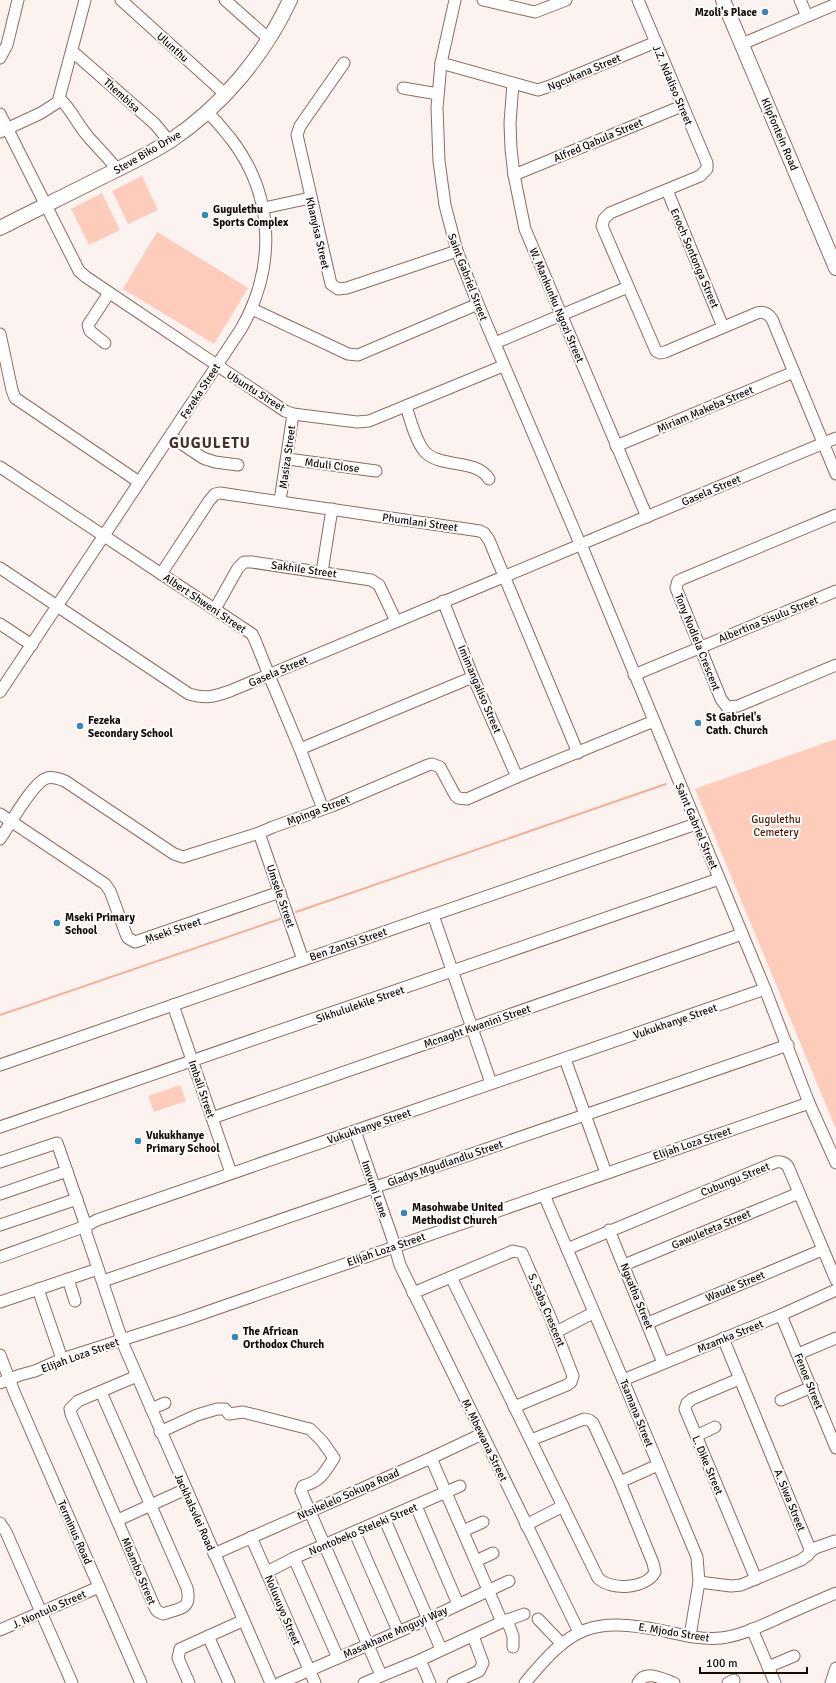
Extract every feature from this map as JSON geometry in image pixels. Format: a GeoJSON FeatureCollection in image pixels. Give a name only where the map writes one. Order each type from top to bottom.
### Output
{"type":"FeatureCollection","features":[{"type":"Feature","properties":{"kind":"main road","name":"Steve Biko Drive"},"geometry":{"type":"LineString","coordinates":[[0,228],[117,170],[169,141],[207,112],[249,68],[269,38],[290,0]]}},
{"type":"Feature","properties":{"kind":"main road","name":"Klipfontein Road"},"geometry":{"type":"LineString","coordinates":[[723,0],[836,268]]}},
{"type":"Feature","properties":{"kind":"street"},"geometry":{"type":"LineString","coordinates":[[0,58],[7,45],[18,0]]}},
{"type":"Feature","properties":{"kind":"street"},"geometry":{"type":"LineString","coordinates":[[4,131],[54,105],[60,98],[85,0]]}},
{"type":"Feature","properties":{"kind":"street","name":"Ulunthu"},"geometry":{"type":"LineString","coordinates":[[121,0],[225,94]]}},
{"type":"Feature","properties":{"kind":"street"},"geometry":{"type":"LineString","coordinates":[[225,0],[269,38]]}},
{"type":"Feature","properties":{"kind":"street","name":"Saint Gabriel Street"},"geometry":{"type":"LineString","coordinates":[[455,0],[441,63],[437,122],[438,162],[444,206],[456,251],[503,366],[654,721],[788,1045],[809,1103],[836,1163]]}},
{"type":"Feature","properties":{"kind":"street"},"geometry":{"type":"LineString","coordinates":[[483,0],[535,12],[566,0]]}},
{"type":"Feature","properties":{"kind":"street","name":"J.Z. Ndaliso Street"},"geometry":{"type":"LineString","coordinates":[[638,0],[707,163],[707,169],[700,176],[667,190]]}},
{"type":"Feature","properties":{"kind":"street"},"geometry":{"type":"LineString","coordinates":[[800,0],[807,16]]}},
{"type":"Feature","properties":{"kind":"street"},"geometry":{"type":"LineString","coordinates":[[742,44],[836,4]]}},
{"type":"Feature","properties":{"kind":"street","name":"Ngcukana Street"},"geometry":{"type":"LineString","coordinates":[[441,63],[536,90],[656,42]]}},
{"type":"Feature","properties":{"kind":"street","name":"Thembisa"},"geometry":{"type":"LineString","coordinates":[[72,51],[154,124],[169,141]]}},
{"type":"Feature","properties":{"kind":"street","name":"Khanyisa Street"},"geometry":{"type":"LineString","coordinates":[[344,63],[298,130],[297,136],[310,198],[331,284],[338,289],[347,288],[456,251]]}},
{"type":"Feature","properties":{"kind":"street","name":"W. Mankunku Ngozi Street"},"geometry":{"type":"LineString","coordinates":[[513,83],[510,123],[514,175],[525,229],[647,517]]}},
{"type":"Feature","properties":{"kind":"street"},"geometry":{"type":"LineString","coordinates":[[403,88],[438,94]]}},
{"type":"Feature","properties":{"kind":"street"},"geometry":{"type":"LineString","coordinates":[[60,98],[71,111],[87,135],[110,159],[117,170]]}},
{"type":"Feature","properties":{"kind":"street","name":"Alfred Qabula Street"},"geometry":{"type":"LineString","coordinates":[[514,175],[682,106]]}},
{"type":"Feature","properties":{"kind":"street","name":"Fezeka Street"},"geometry":{"type":"LineString","coordinates":[[0,692],[241,329],[252,310],[262,278],[265,262],[266,248],[264,208],[252,173],[237,146],[207,112]]}},
{"type":"Feature","properties":{"kind":"street","name":"Ubuntu Street"},"geometry":{"type":"LineString","coordinates":[[0,114],[4,131],[79,271],[109,293],[275,405],[293,414],[364,422],[503,366]]}},
{"type":"Feature","properties":{"kind":"street"},"geometry":{"type":"LineString","coordinates":[[667,190],[610,213],[602,221],[602,226],[654,349],[658,352],[665,352],[760,312],[768,315],[772,319],[836,474]]}},
{"type":"Feature","properties":{"kind":"street","name":"Enoch Sontonga Street"},"geometry":{"type":"LineString","coordinates":[[667,190],[724,326]]}},
{"type":"Feature","properties":{"kind":"street"},"geometry":{"type":"LineString","coordinates":[[264,208],[310,198]]}},
{"type":"Feature","properties":{"kind":"street"},"geometry":{"type":"LineString","coordinates":[[494,343],[628,287]]}},
{"type":"Feature","properties":{"kind":"street"},"geometry":{"type":"LineString","coordinates":[[105,343],[90,331],[88,325],[109,293]]}},
{"type":"Feature","properties":{"kind":"street"},"geometry":{"type":"LineString","coordinates":[[252,310],[348,354],[358,355],[478,304]]}},
{"type":"Feature","properties":{"kind":"street"},"geometry":{"type":"LineString","coordinates":[[0,334],[15,398],[139,482]]}},
{"type":"Feature","properties":{"kind":"street","name":"Miriam Makeba Street"},"geometry":{"type":"LineString","coordinates":[[616,446],[794,372]]}},
{"type":"Feature","properties":{"kind":"street"},"geometry":{"type":"LineString","coordinates":[[406,406],[419,441],[426,452],[438,459],[482,471],[489,480]]}},
{"type":"Feature","properties":{"kind":"street","name":"Masiza Street"},"geometry":{"type":"LineString","coordinates":[[280,501],[288,459],[293,414]]}},
{"type":"Feature","properties":{"kind":"street"},"geometry":{"type":"LineString","coordinates":[[170,436],[203,458],[215,462],[238,465]]}},
{"type":"Feature","properties":{"kind":"street","name":"Gasela Street"},"geometry":{"type":"LineString","coordinates":[[0,568],[189,694],[202,698],[216,696],[836,438]]}},
{"type":"Feature","properties":{"kind":"street","name":"Mduli Close"},"geometry":{"type":"LineString","coordinates":[[288,459],[376,470]]}},
{"type":"Feature","properties":{"kind":"street","name":"Albert Shweni Street"},"geometry":{"type":"LineString","coordinates":[[0,467],[252,634],[256,640],[323,809]]}},
{"type":"Feature","properties":{"kind":"street","name":"Phumlani Street"},"geometry":{"type":"LineString","coordinates":[[161,574],[209,501],[215,494],[226,492],[480,531],[487,536],[578,753]]}},
{"type":"Feature","properties":{"kind":"street"},"geometry":{"type":"LineString","coordinates":[[322,572],[332,509]]}},
{"type":"Feature","properties":{"kind":"street","name":"Tony Nodlela Crescent"},"geometry":{"type":"LineString","coordinates":[[836,515],[678,582],[676,588],[721,699],[727,707],[738,706],[836,665]]}},
{"type":"Feature","properties":{"kind":"street","name":"Sakhile Street"},"geometry":{"type":"LineString","coordinates":[[215,609],[238,568],[244,562],[252,562],[366,578],[375,582],[381,589],[396,621]]}},
{"type":"Feature","properties":{"kind":"street","name":"Albertina Sisulu Street"},"geometry":{"type":"LineString","coordinates":[[634,675],[836,591]]}},
{"type":"Feature","properties":{"kind":"street","name":"Imimangaliso Street"},"geometry":{"type":"LineString","coordinates":[[443,601],[473,677],[517,777]]}},
{"type":"Feature","properties":{"kind":"street"},"geometry":{"type":"LineString","coordinates":[[0,624],[32,645]]}},
{"type":"Feature","properties":{"kind":"street"},"geometry":{"type":"LineString","coordinates":[[300,749],[473,677]]}},
{"type":"Feature","properties":{"kind":"street","name":"Mpinga Street"},"geometry":{"type":"LineString","coordinates":[[0,839],[37,785],[43,780],[54,778],[65,781],[170,851],[180,856],[190,855],[258,833],[323,809],[432,764],[443,770],[452,792],[458,798],[463,799],[475,796],[517,777],[654,721]]}},
{"type":"Feature","properties":{"kind":"street","name":"Mseki Street"},"geometry":{"type":"LineString","coordinates":[[0,814],[105,884],[110,891],[126,934],[135,942],[280,892]]}},
{"type":"Feature","properties":{"kind":"street","name":"Ben Zantsi Street"},"geometry":{"type":"LineString","coordinates":[[0,1065],[696,824]]}},
{"type":"Feature","properties":{"kind":"street","name":"Umsele Street"},"geometry":{"type":"LineString","coordinates":[[258,833],[303,960]]}},
{"type":"Feature","properties":{"kind":"street","name":"Sikhululekile Street"},"geometry":{"type":"LineString","coordinates":[[0,1128],[719,879]]}},
{"type":"Feature","properties":{"kind":"street"},"geometry":{"type":"LineString","coordinates":[[433,915],[491,1084]]}},
{"type":"Feature","properties":{"kind":"street","name":"Mcnaght Kwanini Street"},"geometry":{"type":"LineString","coordinates":[[212,1118],[742,934]]}},
{"type":"Feature","properties":{"kind":"street","name":"Vukukhanye Street"},"geometry":{"type":"LineString","coordinates":[[0,1257],[86,1226],[97,1220],[231,1173],[566,1059],[765,989]]}},
{"type":"Feature","properties":{"kind":"street","name":"Imbali Street"},"geometry":{"type":"LineString","coordinates":[[173,1005],[231,1173]]}},
{"type":"Feature","properties":{"kind":"street","name":"Gladys Mgudlandlu Street"},"geometry":{"type":"LineString","coordinates":[[103,1281],[788,1045]]}},
{"type":"Feature","properties":{"kind":"street"},"geometry":{"type":"LineString","coordinates":[[566,1059],[606,1173]]}},
{"type":"Feature","properties":{"kind":"street","name":"Elijah Loza Street"},"geometry":{"type":"LineString","coordinates":[[4,1382],[20,1375],[35,1371],[62,1359],[184,1320],[809,1103]]}},
{"type":"Feature","properties":{"kind":"street","name":"Imvumi Lane"},"geometry":{"type":"LineString","coordinates":[[355,1131],[394,1247]]}},
{"type":"Feature","properties":{"kind":"street"},"geometry":{"type":"LineString","coordinates":[[0,1162],[57,1143],[86,1226],[86,1233],[122,1339]]}},
{"type":"Feature","properties":{"kind":"street","name":"Cubungu Street"},"geometry":{"type":"LineString","coordinates":[[567,1249],[609,1230],[778,1162],[783,1162],[788,1167],[836,1280]]}},
{"type":"Feature","properties":{"kind":"street"},"geometry":{"type":"LineString","coordinates":[[0,1194],[67,1171]]}},
{"type":"Feature","properties":{"kind":"street","name":"Gawuleteta Street"},"geometry":{"type":"LineString","coordinates":[[624,1265],[799,1192]]}},
{"type":"Feature","properties":{"kind":"street","name":"Tsamana Street"},"geometry":{"type":"LineString","coordinates":[[544,1195],[694,1550],[698,1565],[699,1582],[690,1636]]}},
{"type":"Feature","properties":{"kind":"street"},"geometry":{"type":"LineString","coordinates":[[0,1225],[77,1199]]}},
{"type":"Feature","properties":{"kind":"street","name":"Ngxatha Street"},"geometry":{"type":"LineString","coordinates":[[609,1230],[663,1363]]}},
{"type":"Feature","properties":{"kind":"street","name":"M. Mbewana Street"},"geometry":{"type":"LineString","coordinates":[[394,1247],[400,1265],[413,1293],[579,1632]]}},
{"type":"Feature","properties":{"kind":"street","name":"Waude Street"},"geometry":{"type":"LineString","coordinates":[[648,1323],[822,1250]]}},
{"type":"Feature","properties":{"kind":"street","name":"S. Saba Crescent"},"geometry":{"type":"LineString","coordinates":[[413,1293],[513,1251],[519,1251],[526,1261],[572,1370],[572,1379],[566,1385],[514,1407]]}},
{"type":"Feature","properties":{"kind":"street"},"geometry":{"type":"LineString","coordinates":[[0,1302],[98,1268]]}},
{"type":"Feature","properties":{"kind":"street"},"geometry":{"type":"LineString","coordinates":[[451,1277],[599,1579],[606,1584],[619,1586],[643,1582],[652,1577],[655,1572],[655,1568],[620,1482],[595,1426],[590,1420],[584,1419],[531,1440]]}},
{"type":"Feature","properties":{"kind":"street"},"geometry":{"type":"LineString","coordinates":[[68,1279],[75,1301]]}},
{"type":"Feature","properties":{"kind":"street"},"geometry":{"type":"LineString","coordinates":[[38,1289],[62,1359]]}},
{"type":"Feature","properties":{"kind":"street","name":"Mzamka Street"},"geometry":{"type":"LineString","coordinates":[[623,1380],[781,1315],[836,1290]]}},
{"type":"Feature","properties":{"kind":"street"},"geometry":{"type":"LineString","coordinates":[[556,1332],[593,1313]]}},
{"type":"Feature","properties":{"kind":"street","name":"Fenoe Street"},"geometry":{"type":"LineString","coordinates":[[781,1315],[836,1448]]}},
{"type":"Feature","properties":{"kind":"street","name":"A. Siwa Street"},"geometry":{"type":"LineString","coordinates":[[723,1338],[808,1543],[809,1553]]}},
{"type":"Feature","properties":{"kind":"street"},"geometry":{"type":"LineString","coordinates":[[798,1354],[836,1338]]}},
{"type":"Feature","properties":{"kind":"street","name":"Jackhalsvlei Road"},"geometry":{"type":"LineString","coordinates":[[122,1339],[160,1432],[270,1683]]}},
{"type":"Feature","properties":{"kind":"street","name":"Terminus Road"},"geometry":{"type":"LineString","coordinates":[[0,1355],[4,1382],[99,1587],[141,1683]]}},
{"type":"Feature","properties":{"kind":"street","name":"Mbambo Street"},"geometry":{"type":"LineString","coordinates":[[101,1392],[188,1588],[189,1602],[184,1607],[163,1614],[157,1612],[70,1409],[74,1404],[101,1392],[137,1376]]}},
{"type":"Feature","properties":{"kind":"street","name":"L. Dike Street"},"geometry":{"type":"LineString","coordinates":[[739,1379],[694,1397],[687,1403],[686,1412],[756,1579]]}},
{"type":"Feature","properties":{"kind":"street"},"geometry":{"type":"LineString","coordinates":[[781,1400],[812,1387]]}},
{"type":"Feature","properties":{"kind":"street"},"geometry":{"type":"LineString","coordinates":[[151,1409],[165,1403]]}},
{"type":"Feature","properties":{"kind":"street"},"geometry":{"type":"LineString","coordinates":[[160,1432],[187,1418],[217,1409],[225,1409],[229,1414],[243,1412],[310,1429],[322,1441],[334,1458],[322,1477],[315,1482],[303,1486],[301,1491],[381,1675]]}},
{"type":"Feature","properties":{"kind":"street"},"geometry":{"type":"LineString","coordinates":[[696,1436],[715,1427]]}},
{"type":"Feature","properties":{"kind":"street","name":"Ntsikelelo Sokupa Road"},"geometry":{"type":"LineString","coordinates":[[214,1554],[482,1434]]}},
{"type":"Feature","properties":{"kind":"street"},"geometry":{"type":"LineString","coordinates":[[431,1458],[488,1590],[513,1636],[513,1647]]}},
{"type":"Feature","properties":{"kind":"street"},"geometry":{"type":"LineString","coordinates":[[620,1482],[658,1465]]}},
{"type":"Feature","properties":{"kind":"street","name":"Nontobeko Steleki Street"},"geometry":{"type":"LineString","coordinates":[[267,1572],[294,1558],[385,1520],[460,1486]]}},
{"type":"Feature","properties":{"kind":"street"},"geometry":{"type":"LineString","coordinates":[[118,1520],[186,1489]]}},
{"type":"Feature","properties":{"kind":"street"},"geometry":{"type":"LineString","coordinates":[[416,1506],[458,1604]]}},
{"type":"Feature","properties":{"kind":"street"},"geometry":{"type":"LineString","coordinates":[[526,1525],[563,1506]]}},
{"type":"Feature","properties":{"kind":"street"},"geometry":{"type":"LineString","coordinates":[[385,1520],[440,1649]]}},
{"type":"Feature","properties":{"kind":"street"},"geometry":{"type":"LineString","coordinates":[[463,1531],[482,1522]]}},
{"type":"Feature","properties":{"kind":"street"},"geometry":{"type":"LineString","coordinates":[[0,1523],[6,1532],[72,1683]]}},
{"type":"Feature","properties":{"kind":"street"},"geometry":{"type":"LineString","coordinates":[[355,1533],[398,1631]]}},
{"type":"Feature","properties":{"kind":"street","name":"Noluvuyo Street"},"geometry":{"type":"LineString","coordinates":[[251,1537],[315,1683]]}},
{"type":"Feature","properties":{"kind":"street"},"geometry":{"type":"LineString","coordinates":[[699,1582],[731,1586],[741,1585],[801,1560],[815,1548],[835,1541]]}},
{"type":"Feature","properties":{"kind":"street"},"geometry":{"type":"LineString","coordinates":[[476,1561],[493,1553]]}},
{"type":"Feature","properties":{"kind":"street"},"geometry":{"type":"LineString","coordinates":[[294,1558],[338,1658]]}},
{"type":"Feature","properties":{"kind":"street","name":"Masakhane Mnguyi Way"},"geometry":{"type":"LineString","coordinates":[[280,1683],[509,1581]]}},
{"type":"Feature","properties":{"kind":"street","name":"J. Nontulo Street"},"geometry":{"type":"LineString","coordinates":[[0,1630],[99,1587]]}},
{"type":"Feature","properties":{"kind":"street","name":"E. Mjodo Street"},"geometry":{"type":"LineString","coordinates":[[525,1683],[552,1651],[579,1632],[598,1626],[622,1624],[690,1636],[722,1638],[752,1629],[836,1593]]}},
{"type":"Feature","properties":{"kind":"street"},"geometry":{"type":"LineString","coordinates":[[364,1683],[420,1660],[440,1649],[524,1613]]}},
{"type":"Feature","properties":{"kind":"street"},"geometry":{"type":"LineString","coordinates":[[538,1619],[562,1644]]}},
{"type":"Feature","properties":{"kind":"street"},"geometry":{"type":"LineString","coordinates":[[188,1683],[178,1658],[181,1648],[242,1621]]}},
{"type":"Feature","properties":{"kind":"street"},"geometry":{"type":"LineString","coordinates":[[752,1629],[775,1683]]}},
{"type":"Feature","properties":{"kind":"street"},"geometry":{"type":"LineString","coordinates":[[208,1636],[229,1683]]}},
{"type":"Feature","properties":{"kind":"street"},"geometry":{"type":"LineString","coordinates":[[453,1683],[479,1671],[482,1667],[483,1663],[473,1636]]}},
{"type":"Feature","properties":{"kind":"street"},"geometry":{"type":"LineString","coordinates":[[768,1667],[794,1656]]}},
{"type":"Feature","properties":{"kind":"street"},"geometry":{"type":"LineString","coordinates":[[420,1660],[430,1683]]}},
{"type":"Feature","properties":{"kind":"street"},"geometry":{"type":"LineString","coordinates":[[831,1683],[836,1668]]}},
{"type":"Feature","properties":{"kind":"street"},"geometry":{"type":"LineString","coordinates":[[638,1683],[642,1678],[648,1675],[674,1683]]}},
{"type":"Feature","properties":{"kind":"green space"},"geometry":{"type":"Polygon","coordinates":[[[142,176],[158,210],[128,224],[112,191],[142,176]]]}},
{"type":"Feature","properties":{"kind":"green space"},"geometry":{"type":"Polygon","coordinates":[[[102,193],[120,230],[89,245],[71,209],[102,193]]]}},
{"type":"Feature","properties":{"kind":"green space"},"geometry":{"type":"Polygon","coordinates":[[[157,232],[248,288],[214,344],[123,289],[157,232]]]}},
{"type":"Feature","properties":{"kind":"green space","name":"Gugulethu Cemetery"},"geometry":{"type":"Polygon","coordinates":[[[836,739],[836,1129],[695,789],[836,739]]]}},
{"type":"Feature","properties":{"kind":"green space"},"geometry":{"type":"Polygon","coordinates":[[[180,1085],[186,1101],[154,1112],[148,1096],[180,1085]]]}},
{"type":"Feature","properties":{"kind":"waterway"},"geometry":{"type":"LineString","coordinates":[[296,912],[666,784]]}},
{"type":"Feature","properties":{"kind":"waterway"},"geometry":{"type":"LineString","coordinates":[[0,1015],[280,919]]}},
{"type":"Feature","properties":{"kind":"place","name":"Mzoli's Place"},"geometry":{"type":"Point","coordinates":[765,12]}},
{"type":"Feature","properties":{"kind":"place","name":"Gugulethu Sports Complex"},"geometry":{"type":"Point","coordinates":[205,215]}},
{"type":"Feature","properties":{"kind":"place","name":"St Gabriel's Cath. Church"},"geometry":{"type":"Point","coordinates":[698,723]}},
{"type":"Feature","properties":{"kind":"place","name":"Fezeka Secondary School"},"geometry":{"type":"Point","coordinates":[80,726]}},
{"type":"Feature","properties":{"kind":"place","name":"Mseki Primary School"},"geometry":{"type":"Point","coordinates":[57,923]}},
{"type":"Feature","properties":{"kind":"place","name":"Vukukhanye Primary School"},"geometry":{"type":"Point","coordinates":[138,1141]}},
{"type":"Feature","properties":{"kind":"place","name":"Masohwabe United Methodist Church"},"geometry":{"type":"Point","coordinates":[404,1213]}},
{"type":"Feature","properties":{"kind":"place","name":"The African Orthodox Church"},"geometry":{"type":"Point","coordinates":[235,1337]}},
{"type":"Feature","properties":{"kind":"district","name":"GUGULETU"},"geometry":{"type":"Point","coordinates":[210,443]}}]}
